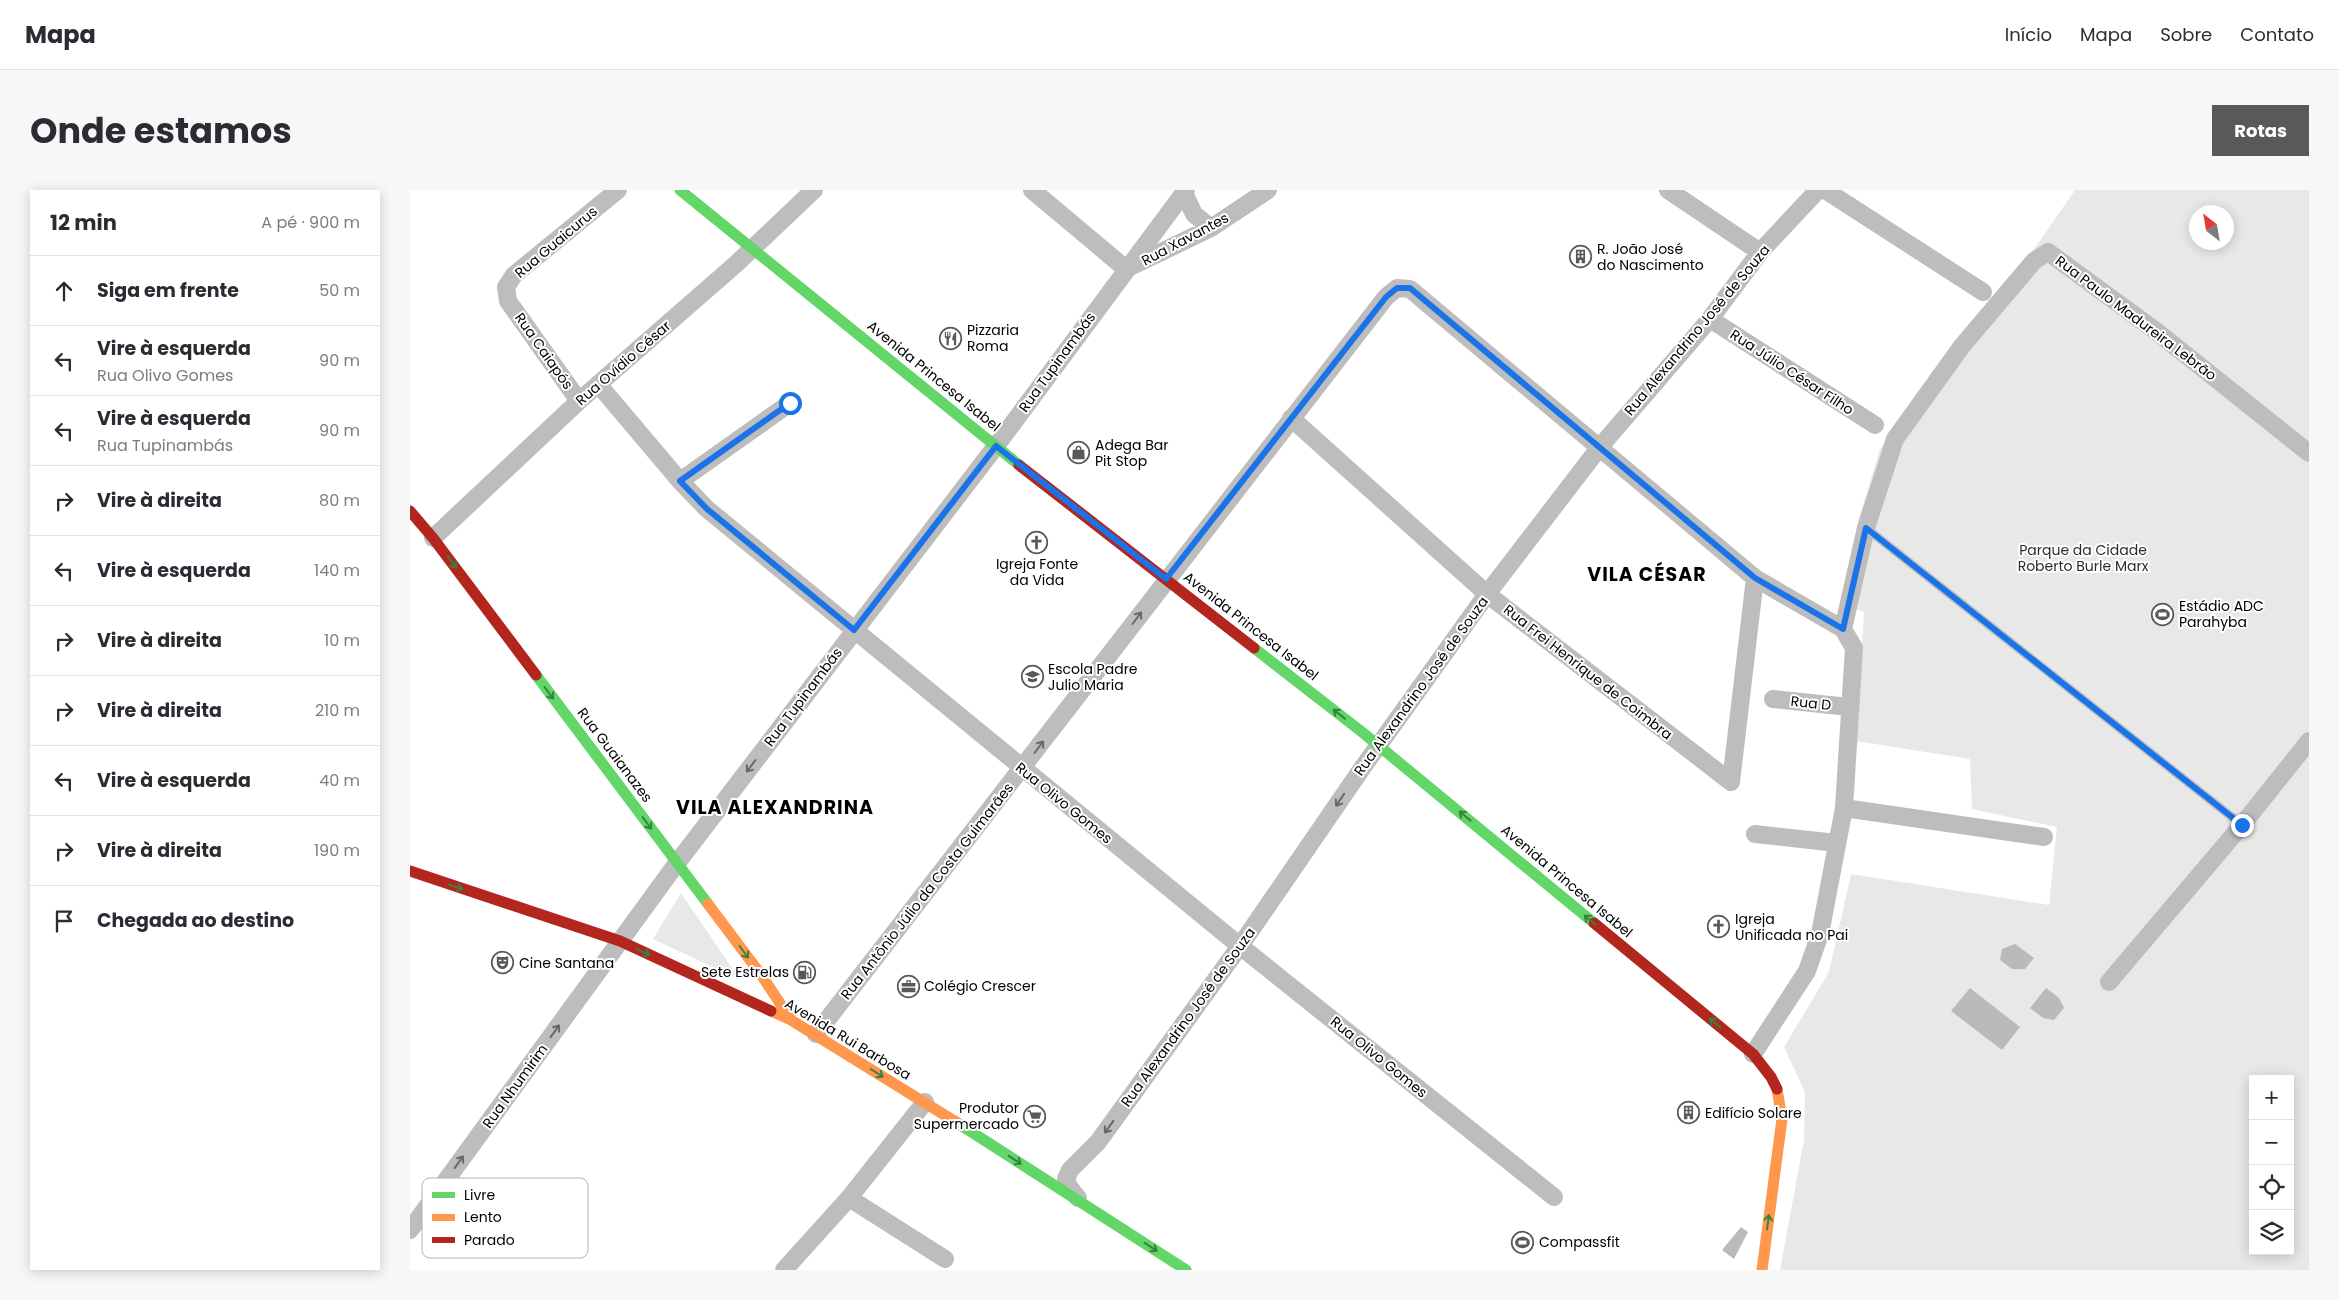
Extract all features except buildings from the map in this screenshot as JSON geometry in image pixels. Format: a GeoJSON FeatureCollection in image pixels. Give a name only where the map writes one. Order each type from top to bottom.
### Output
{"type":"FeatureCollection","features":[{"type":"Feature","properties":{"kind":"main road","name":"Avenida Princesa Isabel"},"geometry":{"type":"LineString","coordinates":[[680,190],[754,248],[996,446],[1378,746],[1753,1054],[1774,1078],[1780,1095],[1782,1119],[1762,1270]]}},
{"type":"Feature","properties":{"kind":"main road","name":"Rua Guaianazes"},"geometry":{"type":"LineString","coordinates":[[410,511],[434,538],[762,976],[791,1020]]}},
{"type":"Feature","properties":{"kind":"main road","name":"Avenida Rui Barbosa"},"geometry":{"type":"LineString","coordinates":[[410,871],[620,942],[791,1020],[924,1102],[1186,1270]]}},
{"type":"Feature","properties":{"kind":"street","name":"Rua Guaicurus"},"geometry":{"type":"LineString","coordinates":[[508,301],[506,287],[514,275],[618,190]]}},
{"type":"Feature","properties":{"kind":"street","name":"Rua Ovídio César"},"geometry":{"type":"LineString","coordinates":[[434,538],[579,401],[754,248],[814,190]]}},
{"type":"Feature","properties":{"kind":"street"},"geometry":{"type":"LineString","coordinates":[[1032,190],[1126,269]]}},
{"type":"Feature","properties":{"kind":"street","name":"Rua Xavantes"},"geometry":{"type":"LineString","coordinates":[[1126,269],[1210,228],[1268,190]]}},
{"type":"Feature","properties":{"kind":"street"},"geometry":{"type":"LineString","coordinates":[[1668,190],[1760,252]]}},
{"type":"Feature","properties":{"kind":"street","name":"Rua Alexandrino José de Souza"},"geometry":{"type":"LineString","coordinates":[[1081,1202],[1069,1187],[1066,1179],[1070,1170],[1098,1142],[1240,946],[1378,746],[1487,594],[1598,448],[1710,319],[1760,252],[1818,190]]}},
{"type":"Feature","properties":{"kind":"street"},"geometry":{"type":"LineString","coordinates":[[1825,190],[1983,292]]}},
{"type":"Feature","properties":{"kind":"street"},"geometry":{"type":"LineString","coordinates":[[1185,191],[1194,214],[1210,228]]}},
{"type":"Feature","properties":{"kind":"street","name":"Rua Tupinambás"},"geometry":{"type":"LineString","coordinates":[[620,942],[677,863],[996,446],[1185,191]]}},
{"type":"Feature","properties":{"kind":"street","name":"Rua Paulo Madureira Lebrão"},"geometry":{"type":"LineString","coordinates":[[1843,629],[1866,528],[1895,438],[1962,346],[2034,261],[2048,252],[2156,330],[2309,453]]}},
{"type":"Feature","properties":{"kind":"street","name":"Rua Antônio Júlio da Costa Guimarães"},"geometry":{"type":"LineString","coordinates":[[816,1034],[1023,769],[1166,579],[1291,418],[1386,297],[1397,288],[1410,288],[1598,448]]}},
{"type":"Feature","properties":{"kind":"street","name":"Rua Caiapós"},"geometry":{"type":"LineString","coordinates":[[508,301],[579,401]]}},
{"type":"Feature","properties":{"kind":"street","name":"Rua Júlio César Filho"},"geometry":{"type":"LineString","coordinates":[[1710,319],[1875,425]]}},
{"type":"Feature","properties":{"kind":"street","name":"Rua Olivo Gomes"},"geometry":{"type":"LineString","coordinates":[[598,384],[680,481],[707,509],[1240,946],[1554,1196]]}},
{"type":"Feature","properties":{"kind":"street"},"geometry":{"type":"LineString","coordinates":[[680,481],[790,403]]}},
{"type":"Feature","properties":{"kind":"street","name":"Rua Frei Henrique de Coimbra"},"geometry":{"type":"LineString","coordinates":[[1291,418],[1487,594],[1730,782],[1755,578]]}},
{"type":"Feature","properties":{"kind":"street"},"geometry":{"type":"LineString","coordinates":[[1598,448],[1755,578],[1843,629],[1854,648],[1844,808],[1820,934],[1807,971],[1753,1054]]}},
{"type":"Feature","properties":{"kind":"street","name":"Rua D"},"geometry":{"type":"LineString","coordinates":[[1773,699],[1849,707]]}},
{"type":"Feature","properties":{"kind":"street"},"geometry":{"type":"LineString","coordinates":[[2109,982],[2242,825],[2309,741]]}},
{"type":"Feature","properties":{"kind":"street"},"geometry":{"type":"LineString","coordinates":[[1844,808],[2044,837]]}},
{"type":"Feature","properties":{"kind":"street"},"geometry":{"type":"LineString","coordinates":[[1755,834],[1837,844]]}},
{"type":"Feature","properties":{"kind":"street","name":"Rua Nhumirim"},"geometry":{"type":"LineString","coordinates":[[448,1178],[620,942]]}},
{"type":"Feature","properties":{"kind":"street"},"geometry":{"type":"LineString","coordinates":[[784,1270],[849,1198],[924,1102]]}},
{"type":"Feature","properties":{"kind":"street"},"geometry":{"type":"LineString","coordinates":[[849,1198],[945,1258]]}},
{"type":"Feature","properties":{"kind":"street","name":"Rua Nhumirim"},"geometry":{"type":"LineString","coordinates":[[410,1230],[422,1214]]}},
{"type":"Feature","properties":{"kind":"lane"},"geometry":{"type":"LineString","coordinates":[[1866,528],[2242,825]]}},
{"type":"Feature","properties":{"kind":"green space","name":"Parque da Cidade Roberto Burle Marx"},"geometry":{"type":"Polygon","coordinates":[[[2075,190],[2309,190],[2309,1270],[1780,1270],[1804,1140],[1805,1092],[1784,1047],[1829,972],[1851,874],[2049,905],[2057,827],[1972,809],[1970,759],[1856,741],[1864,612],[1840,603],[1859,518],[1880,449],[1995,306],[2075,190]]]}},
{"type":"Feature","properties":{"kind":"green space"},"geometry":{"type":"Polygon","coordinates":[[[681,893],[740,980],[653,939],[681,893]]]}},
{"type":"Feature","properties":{"kind":"shaded area"},"geometry":{"type":"Polygon","coordinates":[[[2015,944],[2034,958],[2025,969],[2012,969],[2000,960],[2002,949],[2015,944]]]}},
{"type":"Feature","properties":{"kind":"shaded area"},"geometry":{"type":"Polygon","coordinates":[[[1970,988],[2020,1027],[2002,1050],[1951,1011],[1970,988]]]}},
{"type":"Feature","properties":{"kind":"shaded area"},"geometry":{"type":"Polygon","coordinates":[[[2046,988],[2059,998],[2064,1008],[2054,1020],[2043,1018],[2030,1008],[2046,988]]]}},
{"type":"Feature","properties":{"kind":"shaded area"},"geometry":{"type":"Polygon","coordinates":[[[1741,1227],[1748,1232],[1734,1259],[1722,1250],[1741,1227]]]}},
{"type":"Feature","properties":{"kind":"traffic: fast"},"geometry":{"type":"LineString","coordinates":[[680,190],[1019,465]]}},
{"type":"Feature","properties":{"kind":"traffic: fast"},"geometry":{"type":"LineString","coordinates":[[1254,648],[1362,732],[1594,923]]}},
{"type":"Feature","properties":{"kind":"traffic: fast"},"geometry":{"type":"LineString","coordinates":[[536,675],[708,904]]}},
{"type":"Feature","properties":{"kind":"traffic: fast"},"geometry":{"type":"LineString","coordinates":[[956,1122],[1186,1270]]}},
{"type":"Feature","properties":{"kind":"traffic: slow"},"geometry":{"type":"LineString","coordinates":[[708,904],[762,976],[791,1020]]}},
{"type":"Feature","properties":{"kind":"traffic: slow"},"geometry":{"type":"LineString","coordinates":[[771,1011],[791,1020],[956,1122]]}},
{"type":"Feature","properties":{"kind":"traffic: slow"},"geometry":{"type":"LineString","coordinates":[[1762,1270],[1782,1119],[1777,1089]]}},
{"type":"Feature","properties":{"kind":"traffic: jam"},"geometry":{"type":"LineString","coordinates":[[1019,465],[1254,648]]}},
{"type":"Feature","properties":{"kind":"traffic: jam"},"geometry":{"type":"LineString","coordinates":[[410,511],[433,538],[536,675]]}},
{"type":"Feature","properties":{"kind":"traffic: jam"},"geometry":{"type":"LineString","coordinates":[[410,871],[620,941],[771,1011]]}},
{"type":"Feature","properties":{"kind":"traffic: jam"},"geometry":{"type":"LineString","coordinates":[[1594,923],[1753,1054],[1771,1077],[1777,1089]]}},
{"type":"Feature","properties":{"kind":"place","name":"R. João José do Nascimento"},"geometry":{"type":"Point","coordinates":[1581,257]}},
{"type":"Feature","properties":{"kind":"place","name":"Pizzaria Roma"},"geometry":{"type":"Point","coordinates":[951,338]}},
{"type":"Feature","properties":{"kind":"place","name":"Adega Bar Pit Stop"},"geometry":{"type":"Point","coordinates":[1079,453]}},
{"type":"Feature","properties":{"kind":"place","name":"Igreja Fonte da Vida"},"geometry":{"type":"Point","coordinates":[1037,542]}},
{"type":"Feature","properties":{"kind":"place","name":"Estádio ADC Parahyba"},"geometry":{"type":"Point","coordinates":[2163,614]}},
{"type":"Feature","properties":{"kind":"place","name":"Escola Padre Julio Maria"},"geometry":{"type":"Point","coordinates":[1032,677]}},
{"type":"Feature","properties":{"kind":"place","name":"Igreja Unificada no Pai"},"geometry":{"type":"Point","coordinates":[1719,927]}},
{"type":"Feature","properties":{"kind":"place","name":"Cine Santana"},"geometry":{"type":"Point","coordinates":[503,963]}},
{"type":"Feature","properties":{"kind":"place","name":"Sete Estrelas"},"geometry":{"type":"Point","coordinates":[805,972]}},
{"type":"Feature","properties":{"kind":"place","name":"Colégio Crescer"},"geometry":{"type":"Point","coordinates":[908,986]}},
{"type":"Feature","properties":{"kind":"place","name":"Edifício Solare"},"geometry":{"type":"Point","coordinates":[1689,1113]}},
{"type":"Feature","properties":{"kind":"place","name":"Produtor Supermercado"},"geometry":{"type":"Point","coordinates":[1035,1116]}},
{"type":"Feature","properties":{"kind":"place","name":"Compassfit"},"geometry":{"type":"Point","coordinates":[1523,1242]}},
{"type":"Feature","properties":{"kind":"district","name":"VILA CÉSAR"},"geometry":{"type":"Point","coordinates":[1647,574]}},
{"type":"Feature","properties":{"kind":"district","name":"VILA ALEXANDRINA"},"geometry":{"type":"Point","coordinates":[775,807]}},
{"type":"Feature","properties":{"kind":"route"},"geometry":{"type":"LineString","coordinates":[[790,403],[680,481],[707,509],[854,630],[996,446],[1062,500],[1166,579],[1386,297],[1397,288],[1410,288],[1598,448],[1755,578],[1843,629],[1866,528],[2242,825]]}}]}
